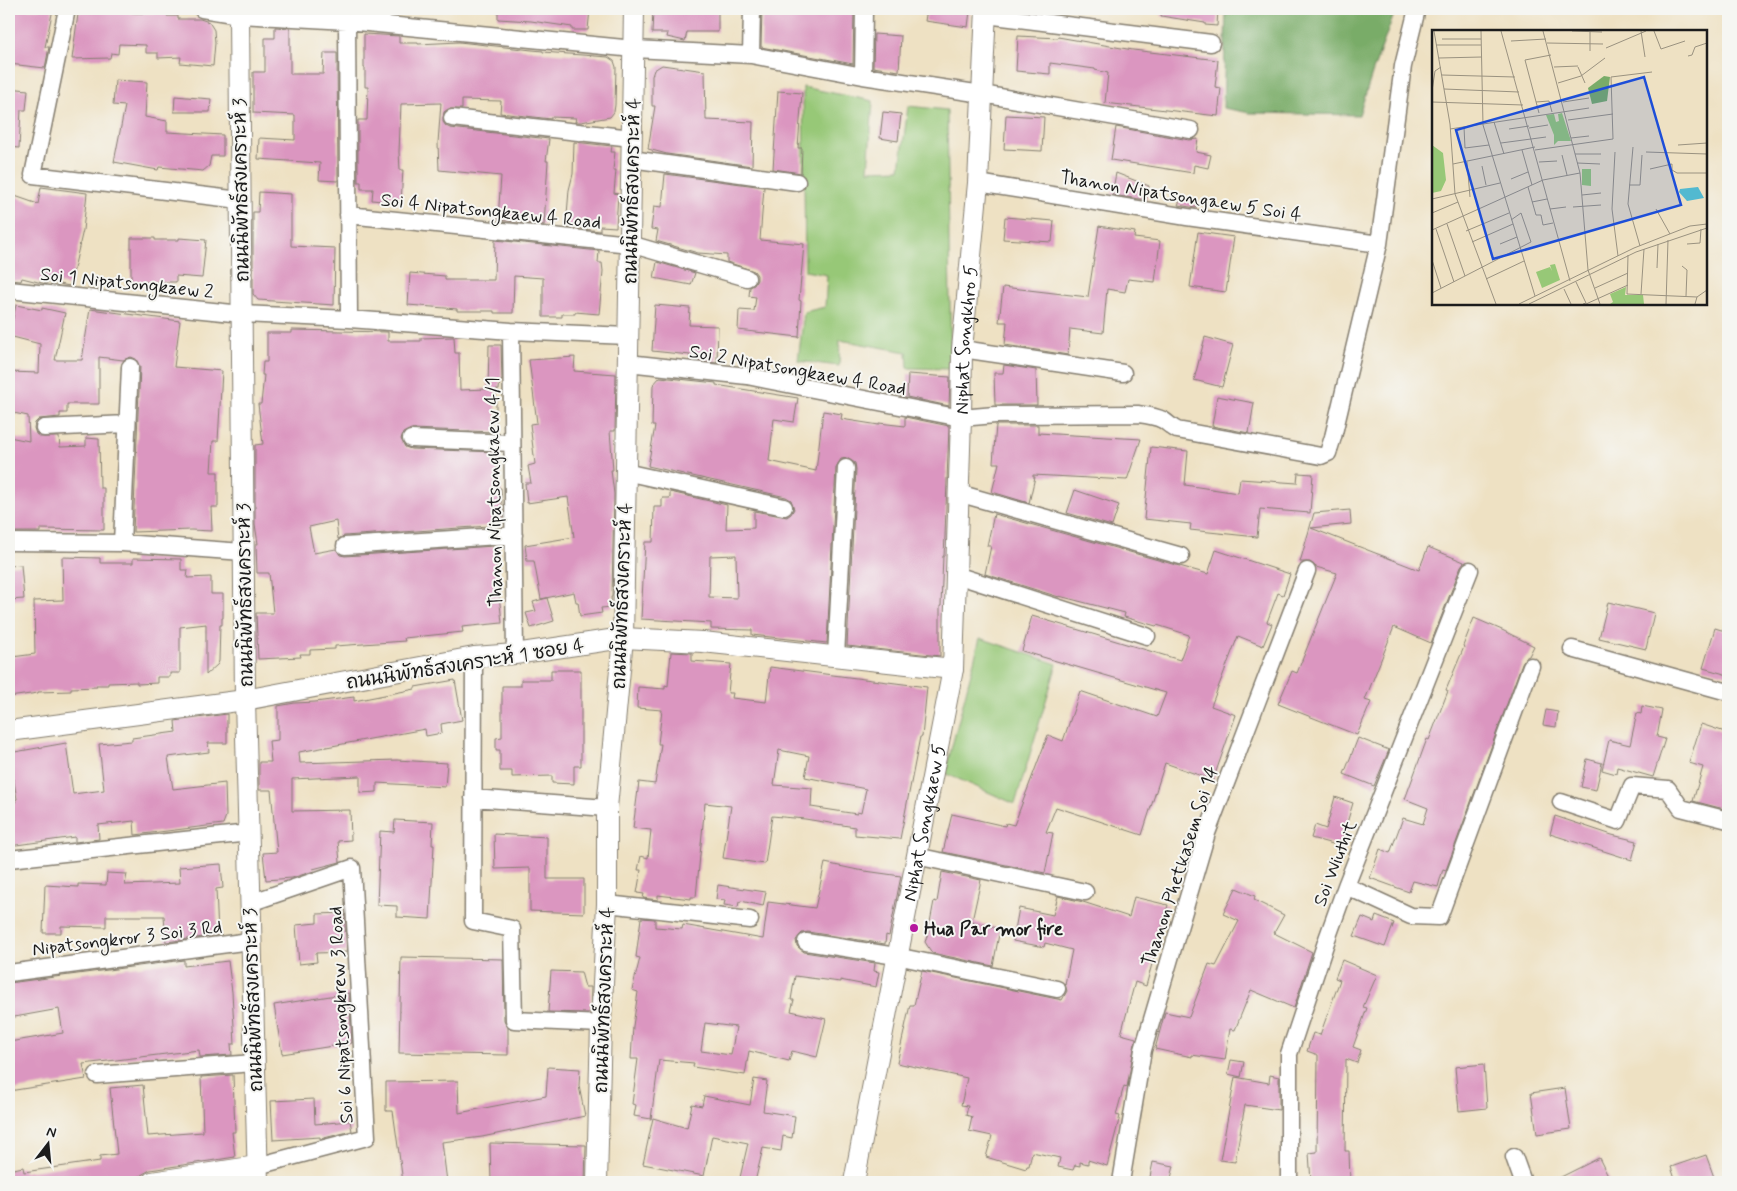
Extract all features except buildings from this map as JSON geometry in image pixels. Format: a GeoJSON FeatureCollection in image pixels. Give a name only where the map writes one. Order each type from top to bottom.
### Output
{"type":"FeatureCollection","features":[{"type":"Feature","properties":{"kind":"street"},"geometry":{"type":"LineString","coordinates":[[67,9],[33,175],[240,200]]}},
{"type":"Feature","properties":{"kind":"street"},"geometry":{"type":"LineString","coordinates":[[202,9],[634,48],[751,55],[863,76],[982,94],[1191,130]]}},
{"type":"Feature","properties":{"kind":"street","name":"ถนนนิพัทธ์สงเคราะห์ 4"},"geometry":{"type":"LineString","coordinates":[[597,1182],[600,1024],[606,904],[608,808],[623,638],[634,9]]}},
{"type":"Feature","properties":{"kind":"street"},"geometry":{"type":"LineString","coordinates":[[751,55],[752,9]]}},
{"type":"Feature","properties":{"kind":"street"},"geometry":{"type":"LineString","coordinates":[[863,76],[864,9]]}},
{"type":"Feature","properties":{"kind":"street","name":"Soi 2 Nipatsongkaew 4 Road"},"geometry":{"type":"LineString","coordinates":[[628,363],[747,376],[961,418],[995,415],[1154,416],[1177,430],[1321,456],[1328,453],[1334,437],[1379,244],[1403,66],[1417,9]]}},
{"type":"Feature","properties":{"kind":"street","name":"ถนนนิพัทธ์สงเคราะห์ 3"},"geometry":{"type":"LineString","coordinates":[[240,12],[245,700],[257,1174]]}},
{"type":"Feature","properties":{"kind":"street"},"geometry":{"type":"LineString","coordinates":[[986,12],[1211,43]]}},
{"type":"Feature","properties":{"kind":"street","name":"Niphat Songkhro 5"},"geometry":{"type":"LineString","coordinates":[[953,669],[962,349],[978,183],[986,12]]}},
{"type":"Feature","properties":{"kind":"street"},"geometry":{"type":"LineString","coordinates":[[347,21],[349,319]]}},
{"type":"Feature","properties":{"kind":"street"},"geometry":{"type":"LineString","coordinates":[[452,118],[632,138]]}},
{"type":"Feature","properties":{"kind":"street"},"geometry":{"type":"LineString","coordinates":[[631,160],[796,182]]}},
{"type":"Feature","properties":{"kind":"street","name":"Thanon Nipatsongaew 5 Soi 4"},"geometry":{"type":"LineString","coordinates":[[978,183],[1187,217],[1379,244]]}},
{"type":"Feature","properties":{"kind":"street","name":"Soi 4 Nipatsongkaew 4 Road"},"geometry":{"type":"LineString","coordinates":[[348,215],[630,244],[748,278]]}},
{"type":"Feature","properties":{"kind":"street","name":"Soi 1 Nipatsongkaew 2"},"geometry":{"type":"LineString","coordinates":[[10,294],[242,314],[349,319],[511,331],[628,336]]}},
{"type":"Feature","properties":{"kind":"street","name":"Thanon Nipatsongkaew 4/1"},"geometry":{"type":"LineString","coordinates":[[511,331],[515,654]]}},
{"type":"Feature","properties":{"kind":"street"},"geometry":{"type":"LineString","coordinates":[[962,349],[1123,373]]}},
{"type":"Feature","properties":{"kind":"street"},"geometry":{"type":"LineString","coordinates":[[122,543],[130,367]]}},
{"type":"Feature","properties":{"kind":"street"},"geometry":{"type":"LineString","coordinates":[[44,428],[127,424]]}},
{"type":"Feature","properties":{"kind":"street"},"geometry":{"type":"LineString","coordinates":[[412,439],[512,443]]}},
{"type":"Feature","properties":{"kind":"street"},"geometry":{"type":"LineString","coordinates":[[836,656],[846,468]]}},
{"type":"Feature","properties":{"kind":"street"},"geometry":{"type":"LineString","coordinates":[[625,472],[784,507]]}},
{"type":"Feature","properties":{"kind":"street"},"geometry":{"type":"LineString","coordinates":[[958,493],[1181,556]]}},
{"type":"Feature","properties":{"kind":"street"},"geometry":{"type":"LineString","coordinates":[[345,546],[514,534]]}},
{"type":"Feature","properties":{"kind":"street"},"geometry":{"type":"LineString","coordinates":[[9,542],[122,543],[243,552]]}},
{"type":"Feature","properties":{"kind":"street","name":"Soi Wiuthit"},"geometry":{"type":"LineString","coordinates":[[1289,1182],[1289,1054],[1346,886],[1470,570]]}},
{"type":"Feature","properties":{"kind":"street","name":"Thanon Phetkasem Soi 14"},"geometry":{"type":"LineString","coordinates":[[1121,1182],[1143,1050],[1207,833],[1307,571]]}},
{"type":"Feature","properties":{"kind":"street"},"geometry":{"type":"LineString","coordinates":[[956,575],[1146,636]]}},
{"type":"Feature","properties":{"kind":"street","name":"ถนนนิพัทธ์สงเคราะห์ 1 ซอย 4"},"geometry":{"type":"LineString","coordinates":[[9,731],[245,700],[474,657],[515,654],[623,638],[703,642],[953,669]]}},
{"type":"Feature","properties":{"kind":"street"},"geometry":{"type":"LineString","coordinates":[[1572,649],[1728,692]]}},
{"type":"Feature","properties":{"kind":"street"},"geometry":{"type":"LineString","coordinates":[[474,657],[473,921],[512,929],[514,1020],[600,1024]]}},
{"type":"Feature","properties":{"kind":"street"},"geometry":{"type":"LineString","coordinates":[[1346,886],[1411,916],[1439,917],[1531,666]]}},
{"type":"Feature","properties":{"kind":"street","name":"Niphat Songkaew 5"},"geometry":{"type":"LineString","coordinates":[[854,1182],[896,956],[953,669]]}},
{"type":"Feature","properties":{"kind":"street"},"geometry":{"type":"LineString","coordinates":[[1562,802],[1618,821],[1632,786],[1668,789],[1681,808],[1728,820]]}},
{"type":"Feature","properties":{"kind":"street"},"geometry":{"type":"LineString","coordinates":[[473,798],[608,808]]}},
{"type":"Feature","properties":{"kind":"street"},"geometry":{"type":"LineString","coordinates":[[9,859],[249,833]]}},
{"type":"Feature","properties":{"kind":"street"},"geometry":{"type":"LineString","coordinates":[[916,856],[1085,892]]}},
{"type":"Feature","properties":{"kind":"street","name":"Soi 6 Nipatsongkrew 3 Road"},"geometry":{"type":"LineString","coordinates":[[250,903],[352,868],[367,1137],[257,1174]]}},
{"type":"Feature","properties":{"kind":"street"},"geometry":{"type":"LineString","coordinates":[[606,904],[750,920]]}},
{"type":"Feature","properties":{"kind":"street","name":"Nipatsongkror 3 Soi 3 Rd"},"geometry":{"type":"LineString","coordinates":[[9,972],[250,941]]}},
{"type":"Feature","properties":{"kind":"street"},"geometry":{"type":"LineString","coordinates":[[806,942],[896,956],[1057,989]]}},
{"type":"Feature","properties":{"kind":"street"},"geometry":{"type":"LineString","coordinates":[[97,1076],[254,1063]]}},
{"type":"Feature","properties":{"kind":"street"},"geometry":{"type":"LineString","coordinates":[[1514,1157],[1523,1182]]}},
{"type":"Feature","properties":{"kind":"street"},"geometry":{"type":"LineString","coordinates":[[152,1182],[257,1174]]}},
{"type":"Feature","properties":{"kind":"green space"},"geometry":{"type":"Polygon","coordinates":[[[1226,9],[1396,9],[1359,115],[1250,113],[1223,108],[1226,9]]]}},
{"type":"Feature","properties":{"kind":"green space"},"geometry":{"type":"Polygon","coordinates":[[[803,87],[873,101],[868,170],[900,169],[908,106],[947,110],[951,369],[908,368],[907,352],[840,340],[839,366],[798,361],[804,312],[825,307],[827,275],[805,271],[803,87]]]}},
{"type":"Feature","properties":{"kind":"green space"},"geometry":{"type":"Polygon","coordinates":[[[980,638],[1057,664],[1015,804],[945,773],[980,638]]]}},
{"type":"Feature","properties":{"kind":"place","name":"Hua Par mor fire"},"geometry":{"type":"Point","coordinates":[914,928]}}]}
